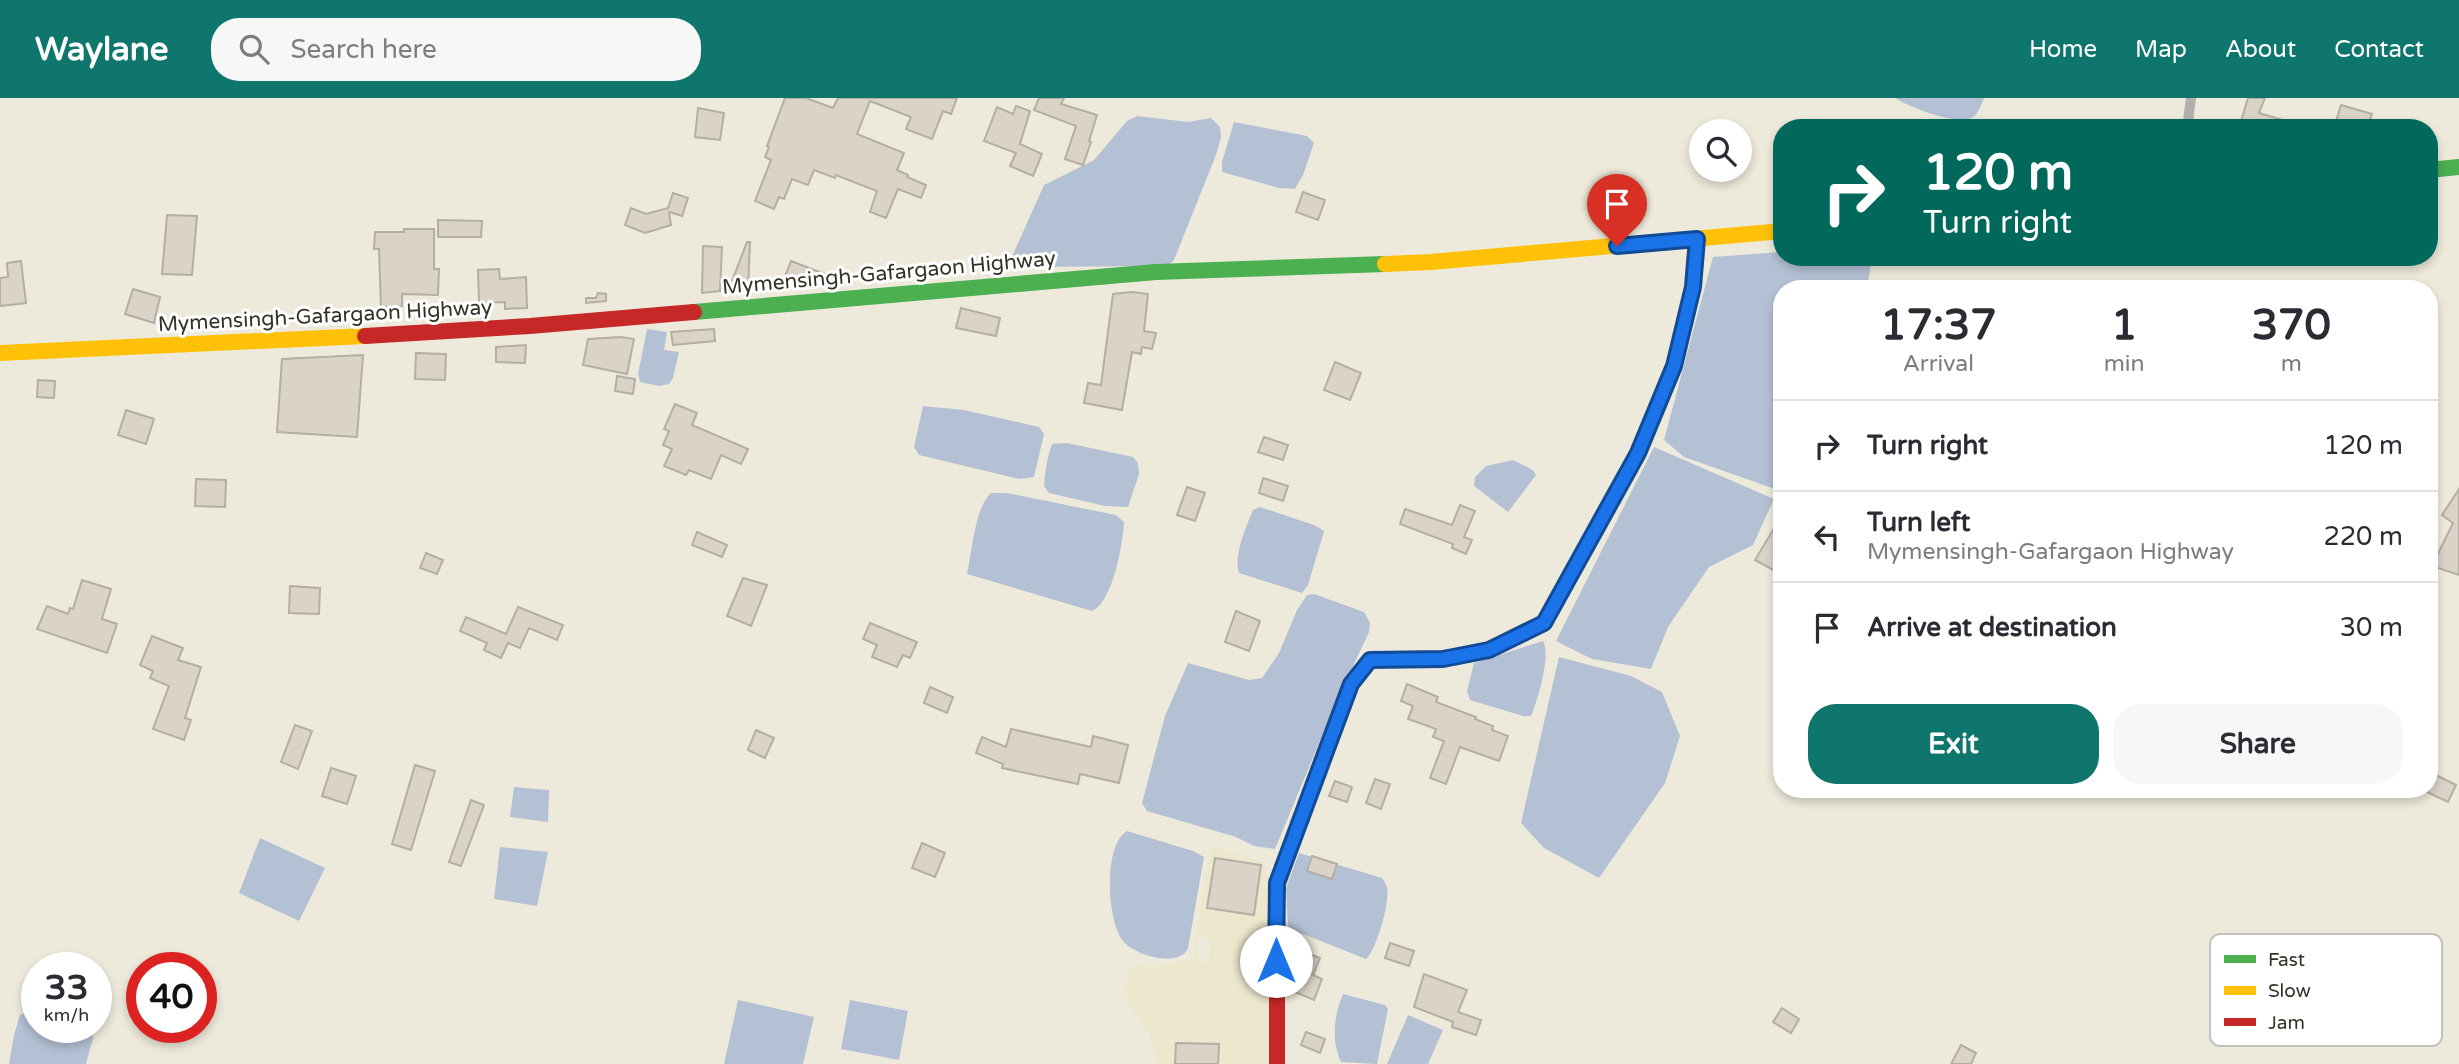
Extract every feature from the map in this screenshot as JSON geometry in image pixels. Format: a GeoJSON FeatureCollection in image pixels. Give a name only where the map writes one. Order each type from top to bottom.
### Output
{"type":"FeatureCollection","features":[{"type":"Feature","properties":{"kind":"main road"},"geometry":{"type":"LineString","coordinates":[[2438,169],[2459,167]]}},
{"type":"Feature","properties":{"kind":"main road","name":"Mymensingh-Gafargaon Highway"},"geometry":{"type":"LineString","coordinates":[[0,353],[356,337],[530,326],[1156,272],[1431,262],[1773,232]]}},
{"type":"Feature","properties":{"kind":"main road"},"geometry":{"type":"LineString","coordinates":[[1277,1064],[1277,883],[1351,684],[1370,660],[1443,659],[1489,650],[1544,623],[1638,453],[1674,366],[1693,287],[1697,239]]}},
{"type":"Feature","properties":{"kind":"lane"},"geometry":{"type":"LineString","coordinates":[[2188,119],[2192,98]]}},
{"type":"Feature","properties":{"kind":"shaded area"},"geometry":{"type":"Polygon","coordinates":[[[1212,845],[1263,862],[1270,885],[1269,1064],[1218,1064],[1219,1044],[1177,1043],[1175,1064],[1157,1064],[1149,1032],[1121,995],[1132,967],[1170,964],[1193,958],[1212,845]],[[1215,858],[1212,877],[1258,884],[1261,866],[1215,858]],[[1212,879],[1208,908],[1254,915],[1258,886],[1212,879]],[[1198,938],[1197,961],[1209,962],[1211,939],[1198,938]]]}},
{"type":"Feature","properties":{"kind":"water"},"geometry":{"type":"Polygon","coordinates":[[[1895,98],[1984,98],[1973,117],[1966,119],[1946,118],[1895,98]]]}},
{"type":"Feature","properties":{"kind":"water"},"geometry":{"type":"Polygon","coordinates":[[[1137,116],[1188,122],[1211,118],[1220,127],[1221,137],[1216,155],[1174,260],[1168,266],[1020,267],[1011,259],[1044,185],[1094,160],[1127,121],[1137,116]]]}},
{"type":"Feature","properties":{"kind":"water"},"geometry":{"type":"Polygon","coordinates":[[[1234,122],[1307,136],[1314,143],[1295,189],[1279,188],[1222,172],[1222,162],[1234,122]]]}},
{"type":"Feature","properties":{"kind":"water"},"geometry":{"type":"Polygon","coordinates":[[[1773,253],[1773,266],[1871,266],[1868,280],[1773,280],[1773,488],[1684,457],[1664,440],[1713,257],[1773,253]]]}},
{"type":"Feature","properties":{"kind":"water"},"geometry":{"type":"Polygon","coordinates":[[[647,329],[667,332],[664,350],[679,352],[669,384],[659,386],[640,382],[638,374],[647,329]]]}},
{"type":"Feature","properties":{"kind":"water"},"geometry":{"type":"Polygon","coordinates":[[[923,406],[964,410],[1039,427],[1044,434],[1034,477],[1019,479],[919,455],[914,447],[923,406]]]}},
{"type":"Feature","properties":{"kind":"water"},"geometry":{"type":"Polygon","coordinates":[[[1067,443],[1133,457],[1138,463],[1139,474],[1128,507],[1105,506],[1049,493],[1044,486],[1052,444],[1067,443]]]}},
{"type":"Feature","properties":{"kind":"water"},"geometry":{"type":"Polygon","coordinates":[[[1654,447],[1773,499],[1753,545],[1709,567],[1668,627],[1651,669],[1592,659],[1556,641],[1654,447]]]}},
{"type":"Feature","properties":{"kind":"water"},"geometry":{"type":"Polygon","coordinates":[[[1513,460],[1533,470],[1536,475],[1508,512],[1474,486],[1475,477],[1486,466],[1513,460]]]}},
{"type":"Feature","properties":{"kind":"water"},"geometry":{"type":"Polygon","coordinates":[[[991,493],[1007,493],[1116,515],[1124,522],[1115,571],[1106,596],[1099,605],[1092,611],[967,574],[981,508],[991,493]]]}},
{"type":"Feature","properties":{"kind":"water"},"geometry":{"type":"Polygon","coordinates":[[[1260,507],[1314,525],[1324,531],[1308,585],[1302,593],[1239,573],[1241,542],[1253,510],[1260,507]]]}},
{"type":"Feature","properties":{"kind":"water"},"geometry":{"type":"Polygon","coordinates":[[[1314,594],[1364,612],[1370,623],[1369,632],[1334,707],[1275,849],[1254,846],[1236,837],[1147,811],[1142,803],[1165,716],[1188,663],[1249,680],[1262,678],[1279,653],[1297,610],[1307,595],[1314,594]]]}},
{"type":"Feature","properties":{"kind":"water"},"geometry":{"type":"Polygon","coordinates":[[[1543,641],[1545,667],[1531,716],[1470,700],[1467,691],[1474,663],[1543,641]]]}},
{"type":"Feature","properties":{"kind":"water"},"geometry":{"type":"Polygon","coordinates":[[[1559,657],[1631,676],[1662,692],[1680,736],[1665,783],[1599,878],[1544,848],[1521,823],[1559,657]]]}},
{"type":"Feature","properties":{"kind":"water"},"geometry":{"type":"Polygon","coordinates":[[[514,787],[549,790],[548,822],[510,817],[514,787]]]}},
{"type":"Feature","properties":{"kind":"water"},"geometry":{"type":"Polygon","coordinates":[[[1127,831],[1193,851],[1204,857],[1188,948],[1175,958],[1156,958],[1136,951],[1122,940],[1117,930],[1111,900],[1111,866],[1119,839],[1127,831]]]}},
{"type":"Feature","properties":{"kind":"water"},"geometry":{"type":"Polygon","coordinates":[[[260,838],[325,868],[299,921],[239,893],[260,838]]]}},
{"type":"Feature","properties":{"kind":"water"},"geometry":{"type":"Polygon","coordinates":[[[500,847],[548,852],[537,906],[494,899],[500,847]]]}},
{"type":"Feature","properties":{"kind":"water"},"geometry":{"type":"Polygon","coordinates":[[[1299,853],[1382,878],[1387,887],[1385,914],[1374,946],[1366,959],[1288,928],[1286,888],[1299,853]]]}},
{"type":"Feature","properties":{"kind":"water"},"geometry":{"type":"Polygon","coordinates":[[[1343,994],[1385,1005],[1388,1009],[1377,1064],[1341,1062],[1335,1028],[1343,994]]]}},
{"type":"Feature","properties":{"kind":"water"},"geometry":{"type":"Polygon","coordinates":[[[738,1000],[814,1017],[803,1064],[724,1064],[738,1000]]]}},
{"type":"Feature","properties":{"kind":"water"},"geometry":{"type":"Polygon","coordinates":[[[850,1000],[908,1011],[899,1060],[841,1049],[850,1000]]]}},
{"type":"Feature","properties":{"kind":"water"},"geometry":{"type":"Polygon","coordinates":[[[20,1015],[21,1043],[92,1043],[86,1064],[9,1064],[20,1015]]]}},
{"type":"Feature","properties":{"kind":"water"},"geometry":{"type":"Polygon","coordinates":[[[1408,1015],[1443,1030],[1428,1064],[1387,1064],[1408,1015]]]}},
{"type":"Feature","properties":{"kind":"building"},"geometry":{"type":"Polygon","coordinates":[[[785,98],[806,98],[833,108],[838,98],[957,98],[951,114],[943,111],[932,139],[906,129],[911,117],[870,101],[857,134],[904,153],[897,170],[926,185],[921,198],[898,189],[886,218],[870,212],[877,191],[836,175],[835,178],[814,170],[808,185],[792,179],[784,199],[779,197],[774,209],[755,201],[771,160],[765,157],[769,147],[767,146],[785,98]]]}},
{"type":"Feature","properties":{"kind":"building"},"geometry":{"type":"Polygon","coordinates":[[[1039,98],[1064,98],[1061,104],[1097,115],[1083,165],[1065,159],[1076,126],[1034,110],[1039,98]]]}},
{"type":"Feature","properties":{"kind":"building"},"geometry":{"type":"Polygon","coordinates":[[[2248,98],[2265,98],[2259,113],[2279,119],[2242,119],[2248,98]]]}},
{"type":"Feature","properties":{"kind":"building"},"geometry":{"type":"Polygon","coordinates":[[[2341,105],[2372,114],[2370,119],[2337,119],[2341,105]]]}},
{"type":"Feature","properties":{"kind":"building"},"geometry":{"type":"Polygon","coordinates":[[[1016,106],[1030,111],[1020,144],[1042,154],[1033,176],[1010,166],[1016,153],[984,141],[997,107],[1013,114],[1016,106]]]}},
{"type":"Feature","properties":{"kind":"building"},"geometry":{"type":"Polygon","coordinates":[[[698,108],[724,113],[720,140],[695,137],[698,108]]]}},
{"type":"Feature","properties":{"kind":"building"},"geometry":{"type":"Polygon","coordinates":[[[1303,192],[1325,200],[1318,220],[1296,212],[1303,192]]]}},
{"type":"Feature","properties":{"kind":"building"},"geometry":{"type":"Polygon","coordinates":[[[673,193],[688,198],[682,216],[669,212],[671,225],[645,233],[625,225],[631,208],[646,214],[668,208],[673,193]]]}},
{"type":"Feature","properties":{"kind":"building"},"geometry":{"type":"Polygon","coordinates":[[[167,215],[197,216],[192,275],[162,274],[167,215]]]}},
{"type":"Feature","properties":{"kind":"building"},"geometry":{"type":"Polygon","coordinates":[[[438,220],[482,221],[481,237],[438,237],[438,220]]]}},
{"type":"Feature","properties":{"kind":"building"},"geometry":{"type":"Polygon","coordinates":[[[404,229],[434,229],[434,269],[439,269],[438,295],[402,294],[402,306],[381,307],[379,249],[374,249],[375,232],[404,232],[404,229]]]}},
{"type":"Feature","properties":{"kind":"building"},"geometry":{"type":"Polygon","coordinates":[[[747,242],[750,242],[748,289],[729,289],[747,242]]]}},
{"type":"Feature","properties":{"kind":"building"},"geometry":{"type":"Polygon","coordinates":[[[703,246],[722,247],[720,291],[702,293],[703,246]]]}},
{"type":"Feature","properties":{"kind":"building"},"geometry":{"type":"Polygon","coordinates":[[[21,261],[26,303],[0,306],[0,278],[8,277],[7,263],[21,261]]]}},
{"type":"Feature","properties":{"kind":"building"},"geometry":{"type":"Polygon","coordinates":[[[791,261],[838,279],[804,284],[785,277],[791,261]]]}},
{"type":"Feature","properties":{"kind":"building"},"geometry":{"type":"Polygon","coordinates":[[[499,269],[500,279],[526,277],[527,308],[505,309],[505,302],[479,303],[478,270],[499,269]]]}},
{"type":"Feature","properties":{"kind":"building"},"geometry":{"type":"Polygon","coordinates":[[[133,289],[160,297],[154,323],[125,314],[133,289]]]}},
{"type":"Feature","properties":{"kind":"building"},"geometry":{"type":"Polygon","coordinates":[[[598,293],[606,294],[606,301],[586,303],[586,298],[596,298],[598,293]]]}},
{"type":"Feature","properties":{"kind":"building"},"geometry":{"type":"Polygon","coordinates":[[[1113,294],[1148,294],[1144,331],[1156,333],[1152,349],[1142,347],[1141,354],[1132,352],[1122,410],[1084,403],[1088,383],[1101,385],[1113,294]]]}},
{"type":"Feature","properties":{"kind":"building"},"geometry":{"type":"Polygon","coordinates":[[[961,308],[1000,318],[996,336],[956,328],[961,308]]]}},
{"type":"Feature","properties":{"kind":"building"},"geometry":{"type":"Polygon","coordinates":[[[714,329],[715,341],[673,345],[671,332],[714,329]]]}},
{"type":"Feature","properties":{"kind":"building"},"geometry":{"type":"Polygon","coordinates":[[[588,339],[634,339],[627,374],[583,365],[588,339]]]}},
{"type":"Feature","properties":{"kind":"building"},"geometry":{"type":"Polygon","coordinates":[[[526,345],[525,363],[496,362],[496,347],[526,345]]]}},
{"type":"Feature","properties":{"kind":"building"},"geometry":{"type":"Polygon","coordinates":[[[416,353],[446,354],[445,380],[415,379],[416,353]]]}},
{"type":"Feature","properties":{"kind":"building"},"geometry":{"type":"Polygon","coordinates":[[[363,355],[357,437],[277,432],[282,359],[363,355]]]}},
{"type":"Feature","properties":{"kind":"building"},"geometry":{"type":"Polygon","coordinates":[[[1335,362],[1361,373],[1350,400],[1324,390],[1335,362]]]}},
{"type":"Feature","properties":{"kind":"building"},"geometry":{"type":"Polygon","coordinates":[[[617,376],[635,379],[633,394],[615,391],[617,376]]]}},
{"type":"Feature","properties":{"kind":"building"},"geometry":{"type":"Polygon","coordinates":[[[38,380],[55,381],[54,398],[37,397],[38,380]]]}},
{"type":"Feature","properties":{"kind":"building"},"geometry":{"type":"Polygon","coordinates":[[[675,404],[697,413],[692,425],[748,449],[741,464],[721,455],[711,479],[689,470],[686,475],[664,466],[672,449],[663,445],[669,431],[664,429],[675,404]]]}},
{"type":"Feature","properties":{"kind":"building"},"geometry":{"type":"Polygon","coordinates":[[[126,410],[154,419],[146,444],[118,435],[126,410]]]}},
{"type":"Feature","properties":{"kind":"building"},"geometry":{"type":"Polygon","coordinates":[[[1264,437],[1288,445],[1283,460],[1258,452],[1264,437]]]}},
{"type":"Feature","properties":{"kind":"building"},"geometry":{"type":"Polygon","coordinates":[[[1263,478],[1288,486],[1283,501],[1259,493],[1263,478]]]}},
{"type":"Feature","properties":{"kind":"building"},"geometry":{"type":"Polygon","coordinates":[[[196,479],[226,480],[225,507],[195,506],[196,479]]]}},
{"type":"Feature","properties":{"kind":"building"},"geometry":{"type":"Polygon","coordinates":[[[1187,487],[1205,493],[1195,521],[1177,515],[1187,487]]]}},
{"type":"Feature","properties":{"kind":"building"},"geometry":{"type":"Polygon","coordinates":[[[2459,489],[2459,575],[2438,568],[2438,554],[2453,523],[2442,515],[2459,489]]]}},
{"type":"Feature","properties":{"kind":"building"},"geometry":{"type":"Polygon","coordinates":[[[1460,505],[1475,511],[1464,537],[1472,540],[1466,554],[1452,548],[1453,544],[1400,524],[1405,509],[1452,525],[1460,505]]]}},
{"type":"Feature","properties":{"kind":"building"},"geometry":{"type":"Polygon","coordinates":[[[1773,530],[1773,570],[1755,560],[1773,530]]]}},
{"type":"Feature","properties":{"kind":"building"},"geometry":{"type":"Polygon","coordinates":[[[697,532],[727,545],[722,557],[692,545],[697,532]]]}},
{"type":"Feature","properties":{"kind":"building"},"geometry":{"type":"Polygon","coordinates":[[[426,553],[443,560],[437,574],[420,568],[426,553]]]}},
{"type":"Feature","properties":{"kind":"building"},"geometry":{"type":"Polygon","coordinates":[[[743,578],[767,585],[751,626],[727,616],[743,578]]]}},
{"type":"Feature","properties":{"kind":"building"},"geometry":{"type":"Polygon","coordinates":[[[82,580],[111,589],[102,619],[117,624],[107,653],[37,629],[47,606],[68,614],[70,608],[73,609],[82,580]]]}},
{"type":"Feature","properties":{"kind":"building"},"geometry":{"type":"Polygon","coordinates":[[[290,586],[320,588],[319,614],[289,613],[290,586]]]}},
{"type":"Feature","properties":{"kind":"building"},"geometry":{"type":"Polygon","coordinates":[[[518,607],[563,625],[557,640],[529,628],[520,648],[508,643],[501,658],[484,650],[487,643],[460,631],[466,617],[506,634],[518,607]]]}},
{"type":"Feature","properties":{"kind":"building"},"geometry":{"type":"Polygon","coordinates":[[[1236,611],[1260,621],[1249,651],[1225,642],[1236,611]]]}},
{"type":"Feature","properties":{"kind":"building"},"geometry":{"type":"Polygon","coordinates":[[[870,623],[917,642],[910,658],[903,655],[897,667],[872,657],[877,645],[863,639],[870,623]]]}},
{"type":"Feature","properties":{"kind":"building"},"geometry":{"type":"Polygon","coordinates":[[[152,636],[183,648],[178,660],[201,667],[185,718],[191,720],[184,740],[153,729],[169,686],[150,678],[153,671],[140,665],[152,636]]]}},
{"type":"Feature","properties":{"kind":"building"},"geometry":{"type":"Polygon","coordinates":[[[1407,684],[1438,697],[1436,702],[1476,717],[1475,719],[1493,726],[1492,730],[1508,736],[1499,761],[1460,747],[1446,784],[1430,778],[1444,741],[1433,737],[1436,729],[1408,719],[1413,706],[1401,701],[1407,684]]]}},
{"type":"Feature","properties":{"kind":"building"},"geometry":{"type":"Polygon","coordinates":[[[930,687],[953,697],[947,713],[924,703],[930,687]]]}},
{"type":"Feature","properties":{"kind":"building"},"geometry":{"type":"Polygon","coordinates":[[[295,725],[312,731],[298,769],[281,762],[295,725]]]}},
{"type":"Feature","properties":{"kind":"building"},"geometry":{"type":"Polygon","coordinates":[[[1011,729],[1091,747],[1093,736],[1128,745],[1119,783],[1080,774],[1078,784],[1002,768],[1003,764],[976,753],[982,737],[1006,747],[1011,729]]]}},
{"type":"Feature","properties":{"kind":"building"},"geometry":{"type":"Polygon","coordinates":[[[756,730],[774,738],[765,758],[748,750],[756,730]]]}},
{"type":"Feature","properties":{"kind":"building"},"geometry":{"type":"Polygon","coordinates":[[[415,765],[435,771],[411,850],[392,844],[415,765]]]}},
{"type":"Feature","properties":{"kind":"building"},"geometry":{"type":"Polygon","coordinates":[[[331,768],[356,776],[347,804],[322,796],[331,768]]]}},
{"type":"Feature","properties":{"kind":"building"},"geometry":{"type":"Polygon","coordinates":[[[2438,776],[2456,785],[2448,802],[2438,797],[2438,776]]]}},
{"type":"Feature","properties":{"kind":"building"},"geometry":{"type":"Polygon","coordinates":[[[1375,779],[1390,784],[1381,809],[1366,803],[1375,779]]]}},
{"type":"Feature","properties":{"kind":"building"},"geometry":{"type":"Polygon","coordinates":[[[1335,781],[1352,787],[1347,802],[1329,796],[1335,781]]]}},
{"type":"Feature","properties":{"kind":"building"},"geometry":{"type":"Polygon","coordinates":[[[471,800],[484,805],[461,866],[449,862],[471,800]]]}},
{"type":"Feature","properties":{"kind":"building"},"geometry":{"type":"Polygon","coordinates":[[[922,843],[945,853],[935,877],[912,868],[922,843]]]}},
{"type":"Feature","properties":{"kind":"building"},"geometry":{"type":"Polygon","coordinates":[[[1312,856],[1337,864],[1332,879],[1307,871],[1312,856]]]}},
{"type":"Feature","properties":{"kind":"building"},"geometry":{"type":"Polygon","coordinates":[[[1215,858],[1261,865],[1254,915],[1207,908],[1215,858]]]}},
{"type":"Feature","properties":{"kind":"building"},"geometry":{"type":"Polygon","coordinates":[[[1390,943],[1414,951],[1409,966],[1385,958],[1390,943]]]}},
{"type":"Feature","properties":{"kind":"building"},"geometry":{"type":"Polygon","coordinates":[[[1297,949],[1320,958],[1313,975],[1322,979],[1314,1000],[1295,992],[1297,949]]]}},
{"type":"Feature","properties":{"kind":"building"},"geometry":{"type":"Polygon","coordinates":[[[1424,974],[1467,990],[1458,1012],[1481,1020],[1476,1035],[1452,1027],[1453,1022],[1414,1007],[1424,974]]]}},
{"type":"Feature","properties":{"kind":"building"},"geometry":{"type":"Polygon","coordinates":[[[1782,1008],[1799,1019],[1791,1033],[1773,1022],[1782,1008]]]}},
{"type":"Feature","properties":{"kind":"building"},"geometry":{"type":"Polygon","coordinates":[[[1306,1032],[1325,1039],[1320,1053],[1301,1045],[1306,1032]]]}},
{"type":"Feature","properties":{"kind":"building"},"geometry":{"type":"Polygon","coordinates":[[[1176,1043],[1219,1044],[1218,1064],[1175,1064],[1176,1043]]]}},
{"type":"Feature","properties":{"kind":"building"},"geometry":{"type":"Polygon","coordinates":[[[1961,1045],[1976,1053],[1971,1064],[1951,1064],[1961,1045]]]}},
{"type":"Feature","properties":{"kind":"traffic: fast"},"geometry":{"type":"LineString","coordinates":[[2438,169],[2459,167]]}},
{"type":"Feature","properties":{"kind":"traffic: fast"},"geometry":{"type":"LineString","coordinates":[[1425,659],[1443,659],[1489,650],[1544,623],[1638,453],[1674,366],[1693,287],[1697,239]]}},
{"type":"Feature","properties":{"kind":"traffic: fast"},"geometry":{"type":"LineString","coordinates":[[694,312],[1156,272],[1385,264]]}},
{"type":"Feature","properties":{"kind":"traffic: slow"},"geometry":{"type":"LineString","coordinates":[[1385,264],[1773,232]]}},
{"type":"Feature","properties":{"kind":"traffic: slow"},"geometry":{"type":"LineString","coordinates":[[0,353],[365,336]]}},
{"type":"Feature","properties":{"kind":"traffic: jam"},"geometry":{"type":"LineString","coordinates":[[365,336],[694,312]]}},
{"type":"Feature","properties":{"kind":"traffic: jam"},"geometry":{"type":"LineString","coordinates":[[1277,1064],[1277,883],[1351,684],[1370,660],[1425,659]]}},
{"type":"Feature","properties":{"kind":"route"},"geometry":{"type":"LineString","coordinates":[[1276,961],[1277,883],[1351,684],[1370,660],[1443,659],[1489,650],[1544,623],[1638,453],[1674,366],[1693,287],[1697,239],[1617,246]]}}]}
